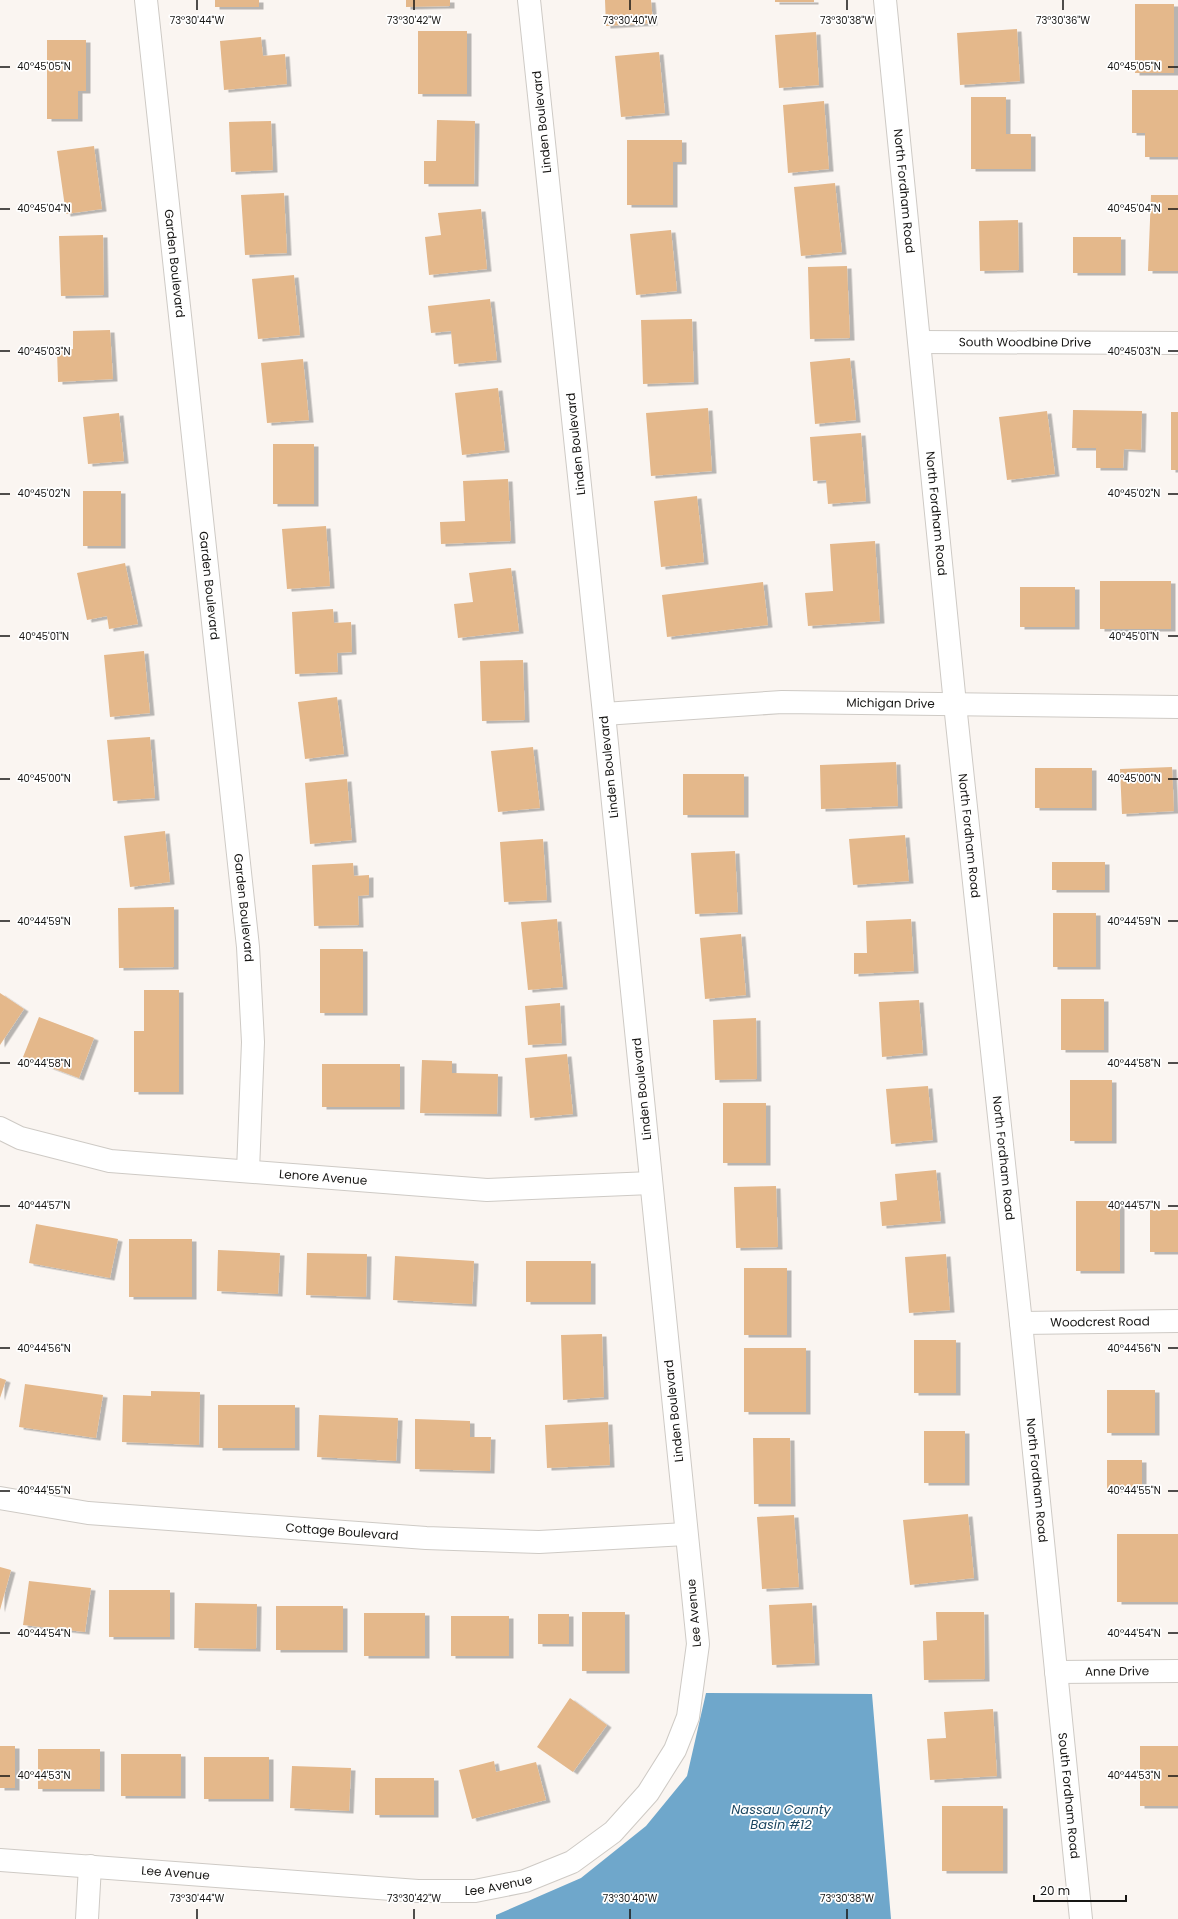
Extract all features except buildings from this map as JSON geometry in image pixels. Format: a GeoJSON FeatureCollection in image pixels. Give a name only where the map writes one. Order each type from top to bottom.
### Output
{"type":"FeatureCollection","features":[{"type":"Feature","properties":{"kind":"street","name":"Garden Boulevard"},"geometry":{"type":"LineString","coordinates":[[146,0],[248,947],[253,1042],[248,1171]]}},
{"type":"Feature","properties":{"kind":"street","name":"Linden Boulevard"},"geometry":{"type":"LineString","coordinates":[[529,0],[604,714],[686,1534]]}},
{"type":"Feature","properties":{"kind":"street","name":"North Fordham Road"},"geometry":{"type":"LineString","coordinates":[[885,0],[955,704],[1021,1323],[1056,1672]]}},
{"type":"Feature","properties":{"kind":"street","name":"South Woodbine Drive"},"geometry":{"type":"LineString","coordinates":[[920,342],[1178,344]]}},
{"type":"Feature","properties":{"kind":"street","name":"Michigan Drive"},"geometry":{"type":"LineString","coordinates":[[604,714],[782,702],[1178,707]]}},
{"type":"Feature","properties":{"kind":"street","name":"Lenore Avenue"},"geometry":{"type":"LineString","coordinates":[[0,1128],[20,1138],[110,1161],[487,1190],[651,1183]]}},
{"type":"Feature","properties":{"kind":"street","name":"Woodcrest Road"},"geometry":{"type":"LineString","coordinates":[[1021,1323],[1178,1321]]}},
{"type":"Feature","properties":{"kind":"street","name":"Cottage Boulevard"},"geometry":{"type":"LineString","coordinates":[[0,1498],[88,1513],[426,1538],[538,1542],[686,1534]]}},
{"type":"Feature","properties":{"kind":"street","name":"Lee Avenue"},"geometry":{"type":"LineString","coordinates":[[0,1860],[418,1891],[475,1891],[525,1881],[572,1862],[613,1832],[648,1793],[675,1750],[688,1717],[698,1644],[686,1534]]}},
{"type":"Feature","properties":{"kind":"street","name":"Anne Drive"},"geometry":{"type":"LineString","coordinates":[[1056,1672],[1178,1671]]}},
{"type":"Feature","properties":{"kind":"street","name":"South Fordham Road"},"geometry":{"type":"LineString","coordinates":[[1056,1672],[1081,1919]]}},
{"type":"Feature","properties":{"kind":"street"},"geometry":{"type":"LineString","coordinates":[[87,1919],[90,1866]]}},
{"type":"Feature","properties":{"kind":"water","name":"Nassau County Basin #12"},"geometry":{"type":"Polygon","coordinates":[[[706,1693],[872,1694],[891,1919],[496,1919],[496,1915],[581,1878],[646,1826],[687,1776],[706,1693]]]}}]}
